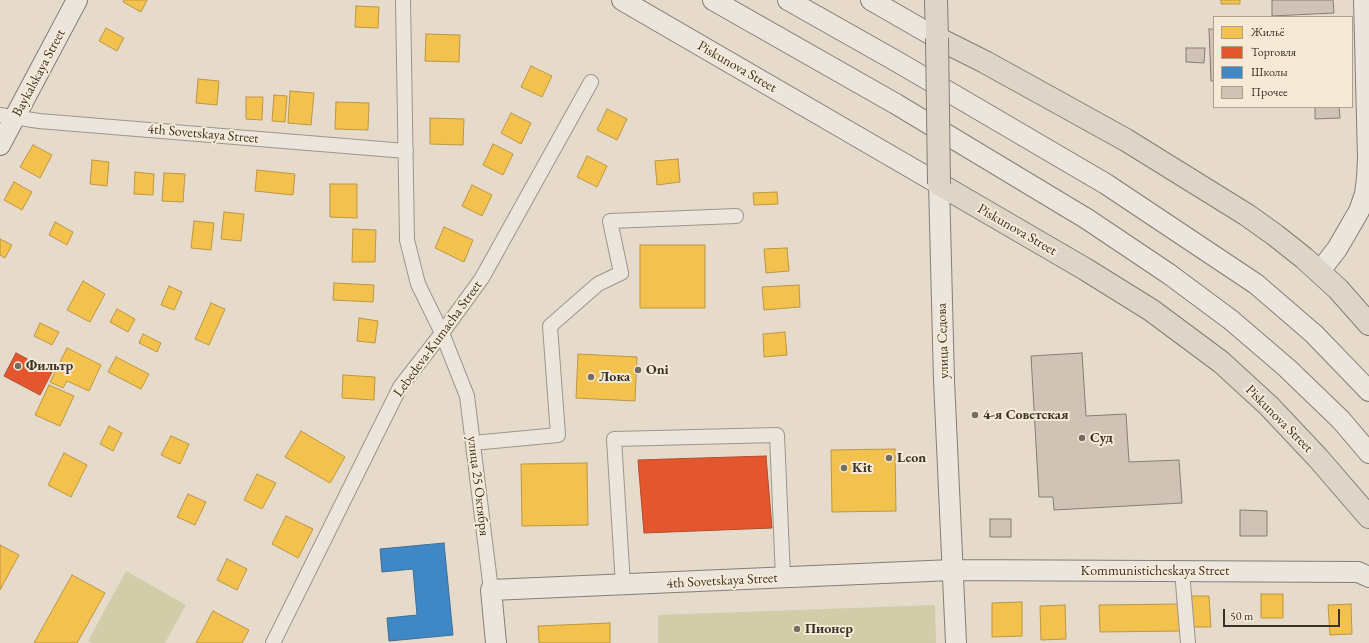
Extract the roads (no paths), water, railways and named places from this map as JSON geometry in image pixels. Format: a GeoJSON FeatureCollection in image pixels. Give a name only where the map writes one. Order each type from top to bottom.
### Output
{"type":"FeatureCollection","features":[{"type":"Feature","properties":{"kind":"main road","name":"Baykalskaya Street"},"geometry":{"type":"LineString","coordinates":[[0,145],[8,116],[77,0]]}},
{"type":"Feature","properties":{"kind":"main road","name":"Piskunova Street"},"geometry":{"type":"LineString","coordinates":[[622,0],[1051,249],[1151,310],[1221,362],[1269,406],[1318,458],[1369,517]]}},
{"type":"Feature","properties":{"kind":"main road"},"geometry":{"type":"LineString","coordinates":[[712,0],[896,104],[1087,219],[1169,274],[1232,320],[1287,368],[1341,420],[1369,453]]}},
{"type":"Feature","properties":{"kind":"main road"},"geometry":{"type":"LineString","coordinates":[[788,0],[1106,184],[1256,284],[1314,334],[1369,391]]}},
{"type":"Feature","properties":{"kind":"main road"},"geometry":{"type":"LineString","coordinates":[[871,0],[937,38],[985,62],[1126,140],[1247,215],[1275,235],[1320,272],[1338,289],[1369,324]]}},
{"type":"Feature","properties":{"kind":"main road","name":"улица Седова"},"geometry":{"type":"LineString","coordinates":[[936,0],[944,380],[956,643]]}},
{"type":"Feature","properties":{"kind":"main road"},"geometry":{"type":"LineString","coordinates":[[1320,272],[1346,235],[1360,211],[1366,184],[1368,158],[1364,0]]}},
{"type":"Feature","properties":{"kind":"main road","name":"Kommunisticheskaya Street"},"geometry":{"type":"LineString","coordinates":[[952,570],[1358,572],[1369,577]]}},
{"type":"Feature","properties":{"kind":"main road","name":"4th Sovetskaya Street"},"geometry":{"type":"LineString","coordinates":[[491,590],[952,570]]}},
{"type":"Feature","properties":{"kind":"main road","name":"улица 25 Октября"},"geometry":{"type":"LineString","coordinates":[[491,590],[496,643]]}},
{"type":"Feature","properties":{"kind":"street","name":"улица 25 Октября"},"geometry":{"type":"LineString","coordinates":[[403,0],[407,240],[418,284],[442,334],[467,396],[491,590]]}},
{"type":"Feature","properties":{"kind":"street","name":"Lebedeva-Kumacha Street"},"geometry":{"type":"LineString","coordinates":[[273,643],[400,387],[442,334],[482,278],[591,82]]}},
{"type":"Feature","properties":{"kind":"street","name":"4th Sovetskaya Street"},"geometry":{"type":"LineString","coordinates":[[8,116],[39,121],[406,151]]}},
{"type":"Feature","properties":{"kind":"street"},"geometry":{"type":"LineString","coordinates":[[473,443],[558,435],[555,413],[550,326],[598,284],[621,273],[610,221],[736,216]]}},
{"type":"Feature","properties":{"kind":"street"},"geometry":{"type":"LineString","coordinates":[[623,585],[614,439],[777,435],[783,578]]}},
{"type":"Feature","properties":{"kind":"street"},"geometry":{"type":"LineString","coordinates":[[1182,571],[1188,643]]}},
{"type":"Feature","properties":{"kind":"place","name":"Фильтр"},"geometry":{"type":"Point","coordinates":[18,366]}},
{"type":"Feature","properties":{"kind":"place","name":"Oni"},"geometry":{"type":"Point","coordinates":[638,370]}},
{"type":"Feature","properties":{"kind":"place","name":"Лока"},"geometry":{"type":"Point","coordinates":[591,377]}},
{"type":"Feature","properties":{"kind":"place","name":"4-я Советская"},"geometry":{"type":"Point","coordinates":[975,415]}},
{"type":"Feature","properties":{"kind":"place","name":"Суд"},"geometry":{"type":"Point","coordinates":[1082,438]}},
{"type":"Feature","properties":{"kind":"place","name":"Leon"},"geometry":{"type":"Point","coordinates":[889,458]}},
{"type":"Feature","properties":{"kind":"place","name":"Kit"},"geometry":{"type":"Point","coordinates":[844,468]}},
{"type":"Feature","properties":{"kind":"place","name":"Пионер"},"geometry":{"type":"Point","coordinates":[797,629]}}]}
